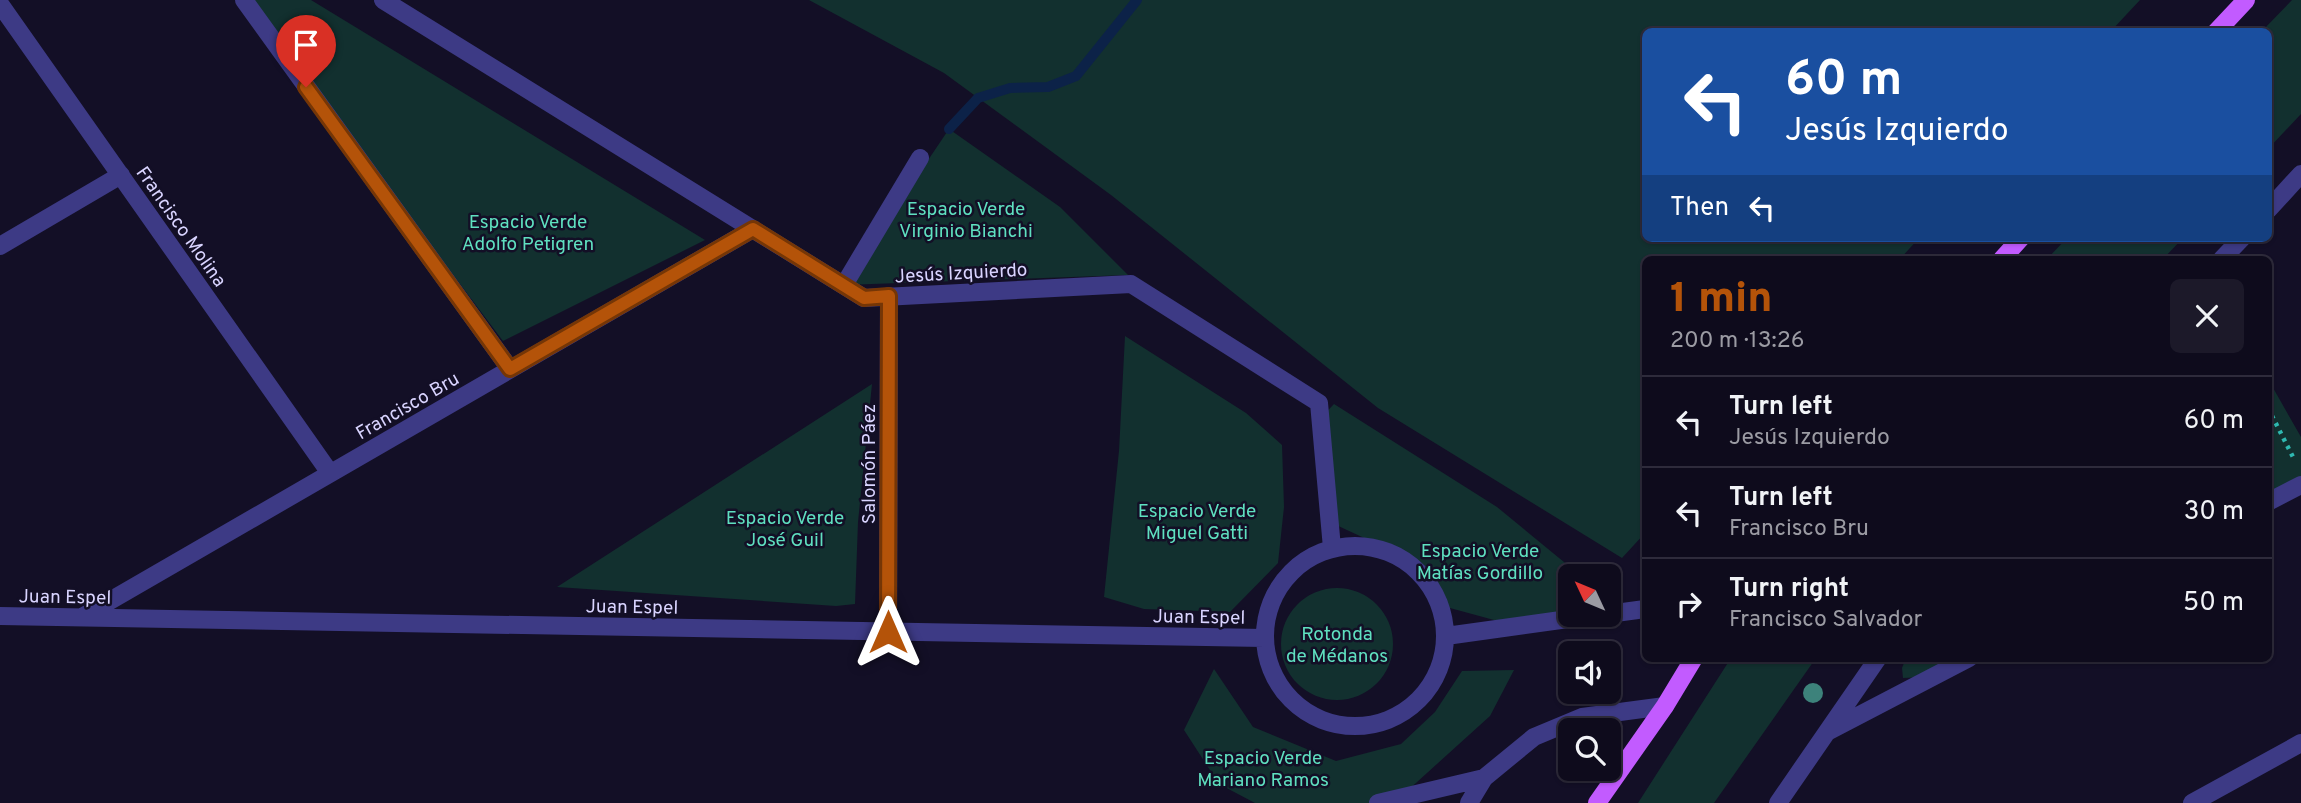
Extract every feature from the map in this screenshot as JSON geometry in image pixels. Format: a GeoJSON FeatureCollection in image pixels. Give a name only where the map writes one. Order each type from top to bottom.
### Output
{"type":"FeatureCollection","features":[{"type":"Feature","properties":{"kind":"main road"},"geometry":{"type":"LineString","coordinates":[[2220,28],[2246,0]]}},
{"type":"Feature","properties":{"kind":"main road"},"geometry":{"type":"LineString","coordinates":[[2005,256],[2017,242]]}},
{"type":"Feature","properties":{"kind":"main road"},"geometry":{"type":"LineString","coordinates":[[1597,803],[1665,706],[1692,662]]}},
{"type":"Feature","properties":{"kind":"street"},"geometry":{"type":"LineString","coordinates":[[244,0],[510,369]]}},
{"type":"Feature","properties":{"kind":"street","name":"Jesús Izquierdo"},"geometry":{"type":"LineString","coordinates":[[383,0],[864,298],[1131,284],[1319,404],[1332,548]]}},
{"type":"Feature","properties":{"kind":"street","name":"Francisco Molina"},"geometry":{"type":"LineString","coordinates":[[0,4],[330,473]]}},
{"type":"Feature","properties":{"kind":"street"},"geometry":{"type":"LineString","coordinates":[[844,285],[920,158]]}},
{"type":"Feature","properties":{"kind":"street"},"geometry":{"type":"LineString","coordinates":[[2272,206],[2301,174]]}},
{"type":"Feature","properties":{"kind":"street"},"geometry":{"type":"LineString","coordinates":[[0,246],[121,175]]}},
{"type":"Feature","properties":{"kind":"street","name":"Francisco Bru"},"geometry":{"type":"LineString","coordinates":[[82,617],[753,229]]}},
{"type":"Feature","properties":{"kind":"street"},"geometry":{"type":"LineString","coordinates":[[2225,256],[2238,242]]}},
{"type":"Feature","properties":{"kind":"street","name":"Salomón Páez"},"geometry":{"type":"LineString","coordinates":[[888,632],[889,296]]}},
{"type":"Feature","properties":{"kind":"street"},"geometry":{"type":"LineString","coordinates":[[2272,500],[2301,485]]}},
{"type":"Feature","properties":{"kind":"street"},"geometry":{"type":"LineString","coordinates":[[1360,545],[1387,550],[1411,564],[1430,584],[1442,608],[1446,636],[1440,667],[1425,694],[1401,715],[1372,725],[1340,726],[1310,716],[1286,696],[1270,669],[1264,638],[1268,608],[1283,581],[1305,560],[1332,548],[1360,545]]}},
{"type":"Feature","properties":{"kind":"street"},"geometry":{"type":"LineString","coordinates":[[1621,612],[1642,609]]}},
{"type":"Feature","properties":{"kind":"street","name":"Juan Espel"},"geometry":{"type":"LineString","coordinates":[[0,616],[1264,638]]}},
{"type":"Feature","properties":{"kind":"street"},"geometry":{"type":"LineString","coordinates":[[1446,636],[1558,621]]}},
{"type":"Feature","properties":{"kind":"street"},"geometry":{"type":"LineString","coordinates":[[1779,803],[1875,662]]}},
{"type":"Feature","properties":{"kind":"street"},"geometry":{"type":"LineString","coordinates":[[1824,734],[1961,662]]}},
{"type":"Feature","properties":{"kind":"street"},"geometry":{"type":"LineString","coordinates":[[1469,803],[1484,778],[1534,737],[1583,717],[1665,706]]}},
{"type":"Feature","properties":{"kind":"street"},"geometry":{"type":"LineString","coordinates":[[2192,803],[2301,743]]}},
{"type":"Feature","properties":{"kind":"street"},"geometry":{"type":"LineString","coordinates":[[1378,803],[1484,778]]}},
{"type":"Feature","properties":{"kind":"path"},"geometry":{"type":"LineString","coordinates":[[2272,416],[2295,461]]}},
{"type":"Feature","properties":{"kind":"green space","name":"Espacio Verde Adolfo Petigren"},"geometry":{"type":"Polygon","coordinates":[[[246,0],[311,0],[705,240],[503,341],[246,0]]]}},
{"type":"Feature","properties":{"kind":"green space"},"geometry":{"type":"Polygon","coordinates":[[[809,0],[2140,0],[2114,28],[1642,28],[1642,242],[1915,242],[1903,256],[1642,256],[1642,536],[1622,558],[1378,408],[1111,195],[944,73],[809,0]]]}},
{"type":"Feature","properties":{"kind":"green space"},"geometry":{"type":"Polygon","coordinates":[[[2292,0],[2301,0],[2301,114],[2272,145],[2272,28],[2265,28],[2292,0]]]}},
{"type":"Feature","properties":{"kind":"green space","name":"Espacio Verde Virginio Bianchi"},"geometry":{"type":"Polygon","coordinates":[[[949,129],[1060,207],[1128,275],[844,285],[949,129]]]}},
{"type":"Feature","properties":{"kind":"green space"},"geometry":{"type":"Polygon","coordinates":[[[2063,242],[2179,242],[2166,256],[2050,256],[2063,242]]]}},
{"type":"Feature","properties":{"kind":"green space","name":"Espacio Verde Miguel Gatti"},"geometry":{"type":"Polygon","coordinates":[[[1125,336],[1246,413],[1282,445],[1284,507],[1278,563],[1230,612],[1144,609],[1104,597],[1119,451],[1125,336]]]}},
{"type":"Feature","properties":{"kind":"green space","name":"Espacio Verde José Guil"},"geometry":{"type":"Polygon","coordinates":[[[872,384],[858,522],[855,604],[836,606],[557,587],[872,384]]]}},
{"type":"Feature","properties":{"kind":"green space"},"geometry":{"type":"Polygon","coordinates":[[[2272,386],[2301,437],[2301,478],[2272,493],[2272,386]]]}},
{"type":"Feature","properties":{"kind":"green space","name":"Espacio Verde Matías Gordillo"},"geometry":{"type":"Polygon","coordinates":[[[1334,404],[1497,507],[1566,564],[1558,564],[1558,620],[1494,620],[1450,608],[1416,562],[1334,524],[1315,424],[1334,404]]]}},
{"type":"Feature","properties":{"kind":"green space","name":"Rotonda de Médanos"},"geometry":{"type":"Polygon","coordinates":[[[1337,588],[1358,593],[1376,605],[1388,623],[1393,644],[1388,665],[1376,683],[1358,695],[1337,700],[1316,695],[1298,683],[1286,665],[1281,644],[1286,623],[1298,605],[1316,593],[1337,588]]]}},
{"type":"Feature","properties":{"kind":"green space"},"geometry":{"type":"Polygon","coordinates":[[[1728,662],[1813,662],[1714,803],[1638,803],[1728,662]]]}},
{"type":"Feature","properties":{"kind":"green space"},"geometry":{"type":"Polygon","coordinates":[[[1904,662],[1953,662],[1925,677],[1903,678],[1904,662]]]}},
{"type":"Feature","properties":{"kind":"green space","name":"Espacio Verde Mariano Ramos"},"geometry":{"type":"Polygon","coordinates":[[[1214,669],[1253,727],[1336,761],[1401,744],[1435,712],[1462,671],[1514,670],[1490,716],[1406,792],[1378,803],[1255,803],[1219,784],[1184,730],[1214,669]]]}},
{"type":"Feature","properties":{"kind":"waterway"},"geometry":{"type":"LineString","coordinates":[[949,129],[978,98],[1010,88],[1048,87],[1076,76],[1137,0]]}},
{"type":"Feature","properties":{"kind":"route"},"geometry":{"type":"LineString","coordinates":[[306,87],[510,369],[753,229],[864,298],[889,296],[888,632]]}}]}
